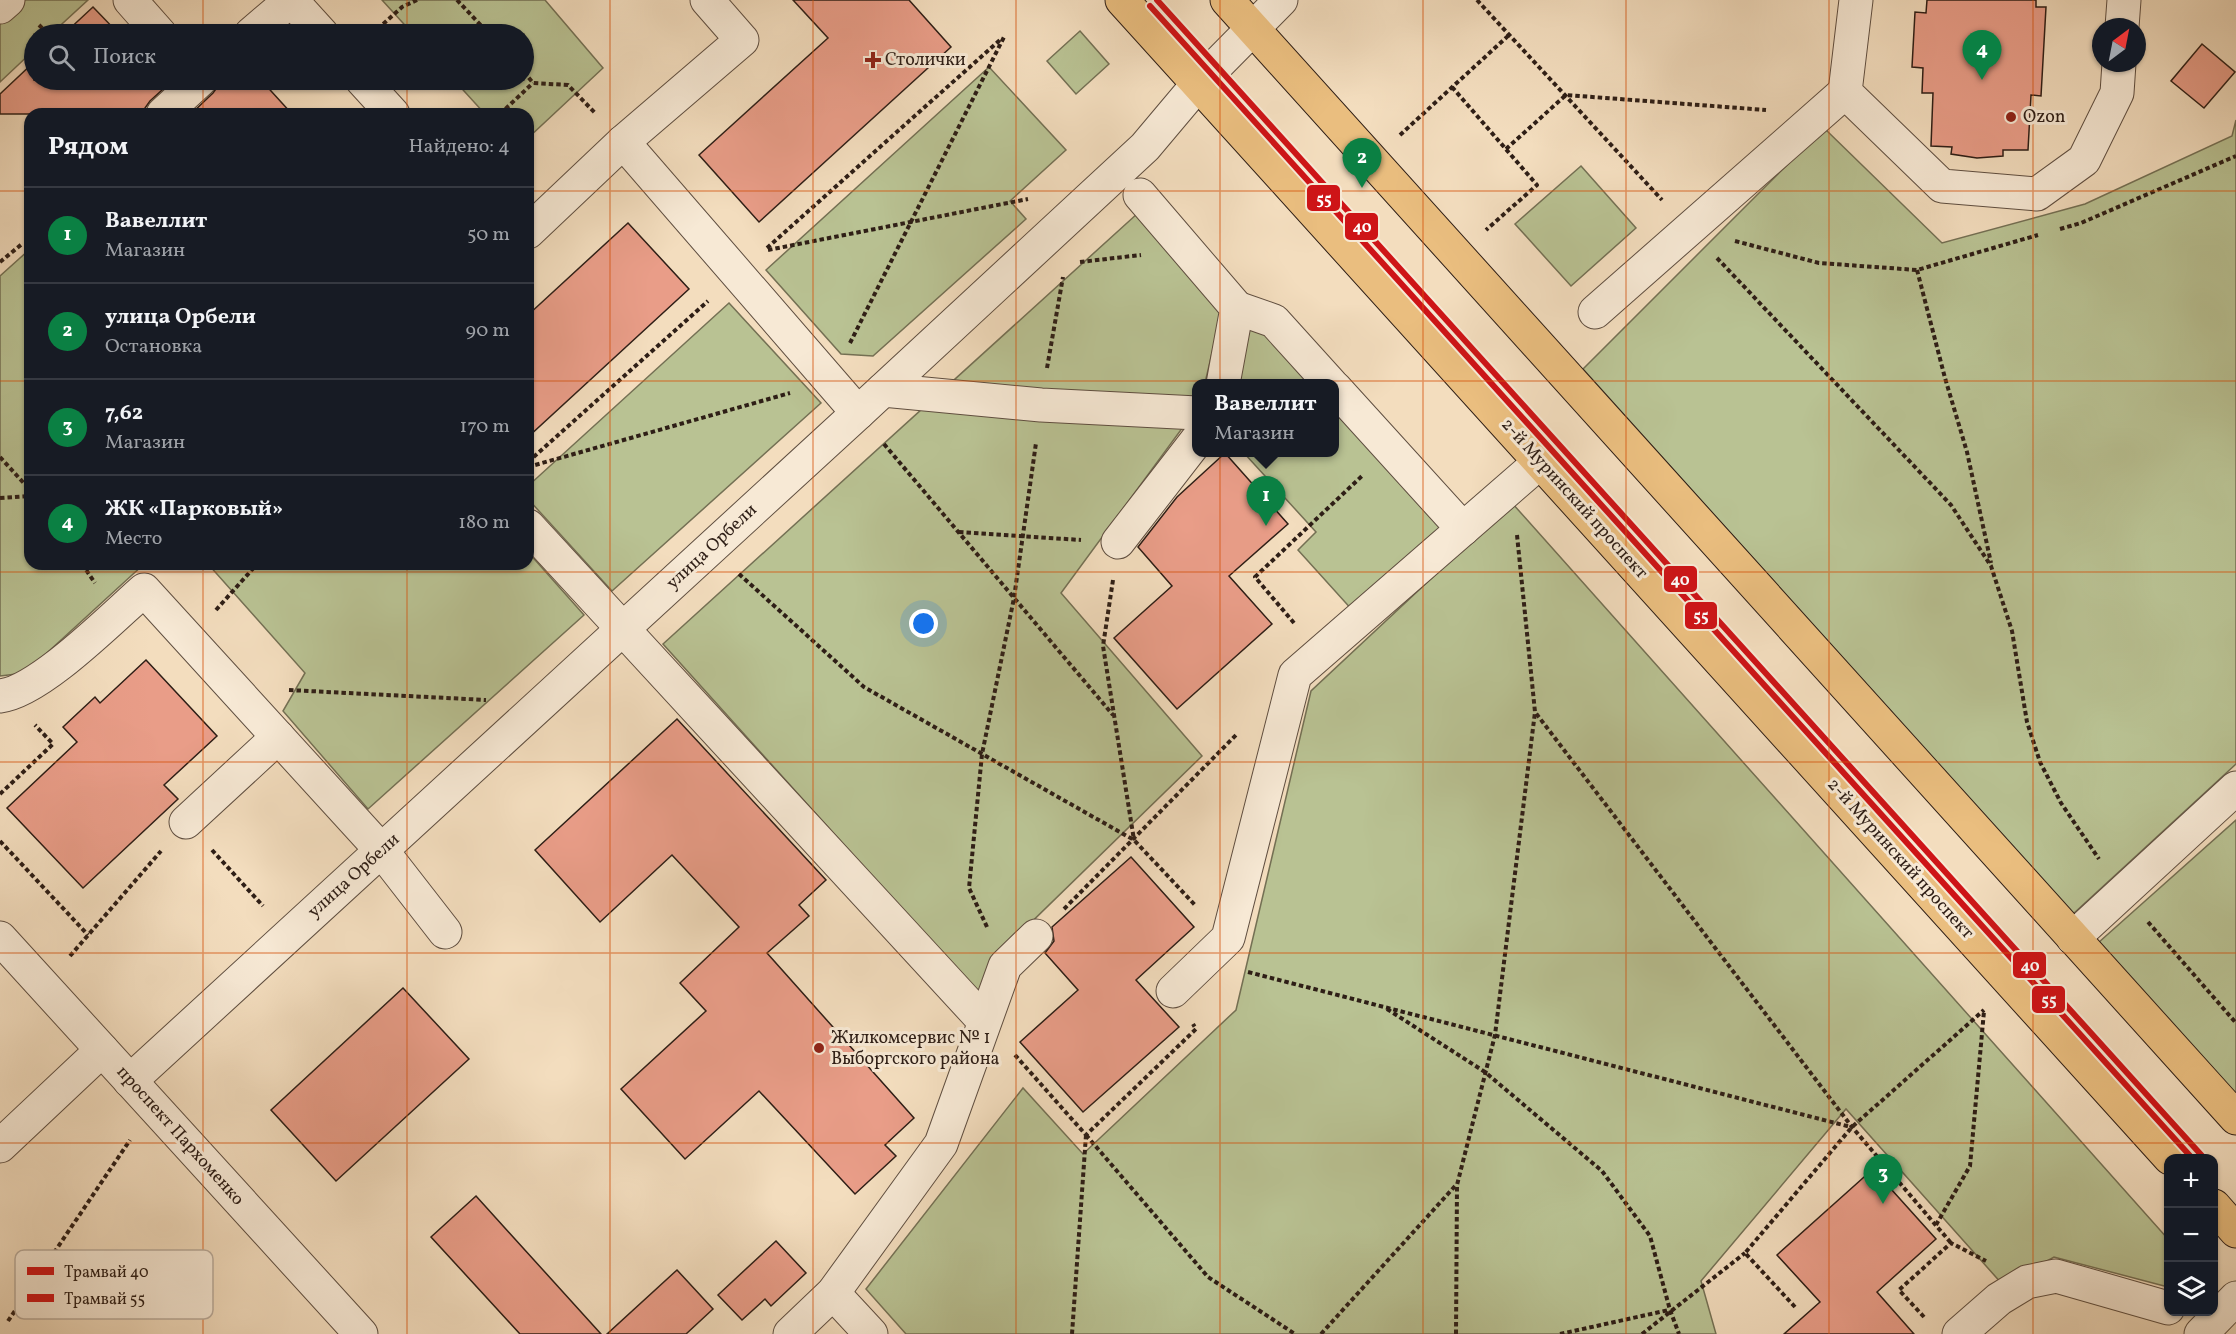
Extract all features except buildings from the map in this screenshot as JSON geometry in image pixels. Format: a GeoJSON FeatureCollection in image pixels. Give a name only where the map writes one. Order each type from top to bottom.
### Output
{"type":"FeatureCollection","features":[{"type":"Feature","properties":{"kind":"main road","name":"2-й Муринский проспект"},"geometry":{"type":"LineString","coordinates":[[1122,0],[2166,1154]]}},
{"type":"Feature","properties":{"kind":"main road"},"geometry":{"type":"LineString","coordinates":[[1227,0],[2236,1118]]}},
{"type":"Feature","properties":{"kind":"main road"},"geometry":{"type":"LineString","coordinates":[[2216,1208],[2236,1231]]}},
{"type":"Feature","properties":{"kind":"street"},"geometry":{"type":"LineString","coordinates":[[0,7],[8,0]]}},
{"type":"Feature","properties":{"kind":"street"},"geometry":{"type":"LineString","coordinates":[[130,0],[151,24]]}},
{"type":"Feature","properties":{"kind":"street"},"geometry":{"type":"LineString","coordinates":[[263,24],[291,0],[313,24]]}},
{"type":"Feature","properties":{"kind":"street"},"geometry":{"type":"LineString","coordinates":[[534,226],[623,142],[742,40],[707,0]]}},
{"type":"Feature","properties":{"kind":"street","name":"улица Орбели"},"geometry":{"type":"LineString","coordinates":[[130,1082],[858,414],[1145,147],[1198,84],[1281,0]]}},
{"type":"Feature","properties":{"kind":"street"},"geometry":{"type":"LineString","coordinates":[[1595,312],[1845,92],[1856,0]]}},
{"type":"Feature","properties":{"kind":"street"},"geometry":{"type":"LineString","coordinates":[[2123,18],[2124,0]]}},
{"type":"Feature","properties":{"kind":"street"},"geometry":{"type":"LineString","coordinates":[[1845,92],[1942,186],[2037,194],[2084,160],[2116,93],[2118,72]]}},
{"type":"Feature","properties":{"kind":"street"},"geometry":{"type":"LineString","coordinates":[[170,108],[189,90]]}},
{"type":"Feature","properties":{"kind":"street"},"geometry":{"type":"LineString","coordinates":[[371,90],[388,108]]}},
{"type":"Feature","properties":{"kind":"street"},"geometry":{"type":"LineString","coordinates":[[623,142],[858,414]]}},
{"type":"Feature","properties":{"kind":"street"},"geometry":{"type":"LineString","coordinates":[[1140,195],[1237,308],[1274,321],[1326,379]]}},
{"type":"Feature","properties":{"kind":"street"},"geometry":{"type":"LineString","coordinates":[[1224,379],[1237,308]]}},
{"type":"Feature","properties":{"kind":"street"},"geometry":{"type":"LineString","coordinates":[[883,390],[1041,405],[1192,413]]}},
{"type":"Feature","properties":{"kind":"street"},"geometry":{"type":"LineString","coordinates":[[1339,392],[1463,529]]}},
{"type":"Feature","properties":{"kind":"street"},"geometry":{"type":"LineString","coordinates":[[1118,542],[1192,446]]}},
{"type":"Feature","properties":{"kind":"street"},"geometry":{"type":"LineString","coordinates":[[1173,991],[1228,938],[1295,675],[1540,462]]}},
{"type":"Feature","properties":{"kind":"street"},"geometry":{"type":"LineString","coordinates":[[534,533],[984,1021]]}},
{"type":"Feature","properties":{"kind":"street"},"geometry":{"type":"LineString","coordinates":[[4,696],[41,680],[144,590],[382,851],[445,932]]}},
{"type":"Feature","properties":{"kind":"street"},"geometry":{"type":"LineString","coordinates":[[186,822],[278,737]]}},
{"type":"Feature","properties":{"kind":"street"},"geometry":{"type":"LineString","coordinates":[[2073,938],[2236,788]]}},
{"type":"Feature","properties":{"kind":"street"},"geometry":{"type":"LineString","coordinates":[[790,1334],[833,1293],[941,1144],[1005,966],[1036,936]]}},
{"type":"Feature","properties":{"kind":"street","name":"проспект Пархоменко"},"geometry":{"type":"LineString","coordinates":[[0,938],[361,1334]]}},
{"type":"Feature","properties":{"kind":"street"},"geometry":{"type":"LineString","coordinates":[[0,1146],[102,1050]]}},
{"type":"Feature","properties":{"kind":"street"},"geometry":{"type":"LineString","coordinates":[[1945,1330],[2027,1282],[2056,1276],[2164,1307]]}},
{"type":"Feature","properties":{"kind":"street"},"geometry":{"type":"LineString","coordinates":[[833,1293],[871,1334]]}},
{"type":"Feature","properties":{"kind":"street"},"geometry":{"type":"LineString","coordinates":[[2188,1316],[2207,1327],[2236,1298]]}},
{"type":"Feature","properties":{"kind":"path"},"geometry":{"type":"LineString","coordinates":[[383,24],[402,7],[417,0]]}},
{"type":"Feature","properties":{"kind":"path"},"geometry":{"type":"LineString","coordinates":[[457,0],[480,24]]}},
{"type":"Feature","properties":{"kind":"path"},"geometry":{"type":"LineString","coordinates":[[1477,0],[1951,505],[1991,566]]}},
{"type":"Feature","properties":{"kind":"path"},"geometry":{"type":"LineString","coordinates":[[1393,141],[1509,35]]}},
{"type":"Feature","properties":{"kind":"path"},"geometry":{"type":"LineString","coordinates":[[534,465],[831,382],[1004,37]]}},
{"type":"Feature","properties":{"kind":"path"},"geometry":{"type":"LineString","coordinates":[[534,83],[568,85],[623,142]]}},
{"type":"Feature","properties":{"kind":"path"},"geometry":{"type":"LineString","coordinates":[[1452,87],[1537,185],[1479,237]]}},
{"type":"Feature","properties":{"kind":"path"},"geometry":{"type":"LineString","coordinates":[[506,108],[526,90]]}},
{"type":"Feature","properties":{"kind":"path"},"geometry":{"type":"LineString","coordinates":[[1506,149],[1566,95],[1820,114]]}},
{"type":"Feature","properties":{"kind":"path"},"geometry":{"type":"LineString","coordinates":[[2059,229],[2081,223],[2236,156]]}},
{"type":"Feature","properties":{"kind":"path"},"geometry":{"type":"LineString","coordinates":[[764,251],[1035,197]]}},
{"type":"Feature","properties":{"kind":"path"},"geometry":{"type":"LineString","coordinates":[[1690,229],[1819,263],[1917,270],[2049,232]]}},
{"type":"Feature","properties":{"kind":"path"},"geometry":{"type":"LineString","coordinates":[[0,262],[22,244]]}},
{"type":"Feature","properties":{"kind":"path"},"geometry":{"type":"LineString","coordinates":[[1076,262],[1187,249]]}},
{"type":"Feature","properties":{"kind":"path"},"geometry":{"type":"LineString","coordinates":[[1917,270],[1967,452],[1991,566],[2012,631],[2026,722],[2040,762],[2061,803],[2123,893],[2236,1023]]}},
{"type":"Feature","properties":{"kind":"path"},"geometry":{"type":"LineString","coordinates":[[1005,966],[969,888],[982,754],[1014,598],[1041,405],[1063,275]]}},
{"type":"Feature","properties":{"kind":"path"},"geometry":{"type":"LineString","coordinates":[[858,414],[1114,717]]}},
{"type":"Feature","properties":{"kind":"path"},"geometry":{"type":"LineString","coordinates":[[1320,653],[1255,577],[1391,449]]}},
{"type":"Feature","properties":{"kind":"path"},"geometry":{"type":"LineString","coordinates":[[0,457],[24,483]]}},
{"type":"Feature","properties":{"kind":"path"},"geometry":{"type":"LineString","coordinates":[[1456,1334],[1457,1185],[1495,1035],[1535,712],[1512,487]]}},
{"type":"Feature","properties":{"kind":"path"},"geometry":{"type":"LineString","coordinates":[[0,498],[24,496]]}},
{"type":"Feature","properties":{"kind":"path"},"geometry":{"type":"LineString","coordinates":[[959,532],[1118,542],[1103,646],[1134,840]]}},
{"type":"Feature","properties":{"kind":"path"},"geometry":{"type":"LineString","coordinates":[[731,567],[864,687],[1134,840],[1228,938]]}},
{"type":"Feature","properties":{"kind":"path"},"geometry":{"type":"LineString","coordinates":[[189,640],[252,570]]}},
{"type":"Feature","properties":{"kind":"path"},"geometry":{"type":"LineString","coordinates":[[232,686],[542,703]]}},
{"type":"Feature","properties":{"kind":"path"},"geometry":{"type":"LineString","coordinates":[[0,794],[53,744],[4,696]]}},
{"type":"Feature","properties":{"kind":"path"},"geometry":{"type":"LineString","coordinates":[[1535,712],[1852,1127],[1951,1243],[2027,1282]]}},
{"type":"Feature","properties":{"kind":"path"},"geometry":{"type":"LineString","coordinates":[[1036,936],[1239,733]]}},
{"type":"Feature","properties":{"kind":"path"},"geometry":{"type":"LineString","coordinates":[[67,960],[186,822],[289,935]]}},
{"type":"Feature","properties":{"kind":"path"},"geometry":{"type":"LineString","coordinates":[[0,841],[88,935]]}},
{"type":"Feature","properties":{"kind":"path"},"geometry":{"type":"LineString","coordinates":[[1204,961],[1852,1127]]}},
{"type":"Feature","properties":{"kind":"path"},"geometry":{"type":"LineString","coordinates":[[1072,1334],[1086,1135],[1196,1029],[1173,991]]}},
{"type":"Feature","properties":{"kind":"path"},"geometry":{"type":"LineString","coordinates":[[1384,1006],[1485,1072],[1602,1171],[1650,1236],[1670,1310],[1679,1334]]}},
{"type":"Feature","properties":{"kind":"path"},"geometry":{"type":"LineString","coordinates":[[1642,1334],[1745,1253],[1852,1127],[1984,1010],[1970,1166],[1936,1225]]}},
{"type":"Feature","properties":{"kind":"path"},"geometry":{"type":"LineString","coordinates":[[984,1021],[1208,1277],[1295,1334]]}},
{"type":"Feature","properties":{"kind":"path"},"geometry":{"type":"LineString","coordinates":[[56,1250],[130,1139]]}},
{"type":"Feature","properties":{"kind":"path"},"geometry":{"type":"LineString","coordinates":[[1321,1334],[1457,1185]]}},
{"type":"Feature","properties":{"kind":"path"},"geometry":{"type":"LineString","coordinates":[[1945,1330],[1899,1290],[1951,1243]]}},
{"type":"Feature","properties":{"kind":"path"},"geometry":{"type":"LineString","coordinates":[[1745,1253],[1795,1307]]}},
{"type":"Feature","properties":{"kind":"path"},"geometry":{"type":"LineString","coordinates":[[1560,1334],[1670,1310]]}},
{"type":"Feature","properties":{"kind":"path"},"geometry":{"type":"LineString","coordinates":[[8,1321],[15,1311]]}},
{"type":"Feature","properties":{"kind":"green space"},"geometry":{"type":"Polygon","coordinates":[[[0,0],[88,0],[62,24],[24,24],[24,59],[0,82],[0,0]]]}},
{"type":"Feature","properties":{"kind":"green space"},"geometry":{"type":"Polygon","coordinates":[[[382,0],[545,0],[603,68],[534,132],[534,108],[480,108],[463,90],[534,90],[534,24],[404,24],[382,0]]]}},
{"type":"Feature","properties":{"kind":"green space"},"geometry":{"type":"Polygon","coordinates":[[[1080,31],[1109,64],[1076,94],[1047,61],[1080,31]]]}},
{"type":"Feature","properties":{"kind":"green space"},"geometry":{"type":"Polygon","coordinates":[[[989,67],[1066,150],[1010,201],[1026,219],[873,356],[841,354],[766,270],[989,67]]]}},
{"type":"Feature","properties":{"kind":"green space"},"geometry":{"type":"Polygon","coordinates":[[[2236,120],[2236,764],[2073,914],[1583,369],[1824,128],[1942,243],[2085,204],[2232,136],[2236,120]]]}},
{"type":"Feature","properties":{"kind":"green space"},"geometry":{"type":"Polygon","coordinates":[[[1581,166],[1636,228],[1571,286],[1515,224],[1581,166]]]}},
{"type":"Feature","properties":{"kind":"green space"},"geometry":{"type":"Polygon","coordinates":[[[1138,213],[1222,310],[1206,379],[1192,379],[1192,415],[1061,593],[1202,756],[1013,940],[981,997],[663,644],[1138,213]]]}},
{"type":"Feature","properties":{"kind":"green space"},"geometry":{"type":"Polygon","coordinates":[[[24,254],[24,570],[137,570],[25,673],[0,676],[0,276],[24,254]]]}},
{"type":"Feature","properties":{"kind":"green space"},"geometry":{"type":"Polygon","coordinates":[[[729,303],[821,403],[612,591],[534,506],[534,481],[729,303]]]}},
{"type":"Feature","properties":{"kind":"green space"},"geometry":{"type":"Polygon","coordinates":[[[1246,325],[1274,335],[1312,379],[1235,379],[1246,325]]]}},
{"type":"Feature","properties":{"kind":"green space"},"geometry":{"type":"Polygon","coordinates":[[[1339,410],[1444,531],[1354,612],[1298,550],[1316,532],[1248,457],[1339,457],[1339,410]]]}},
{"type":"Feature","properties":{"kind":"green space"},"geometry":{"type":"Polygon","coordinates":[[[1512,503],[2164,1235],[2164,1286],[2054,1257],[2003,1285],[1846,1109],[1701,1281],[1716,1334],[906,1334],[866,1289],[1023,1088],[1083,1154],[1236,1010],[1311,691],[1512,503]]]}},
{"type":"Feature","properties":{"kind":"green space"},"geometry":{"type":"Polygon","coordinates":[[[534,559],[584,615],[368,809],[283,711],[305,673],[213,570],[534,570],[534,559]]]}},
{"type":"Feature","properties":{"kind":"green space"},"geometry":{"type":"Polygon","coordinates":[[[2236,820],[2236,1094],[2098,943],[2236,820]]]}},
{"type":"Feature","properties":{"kind":"tram line","name":"40"},"geometry":{"type":"LineString","coordinates":[[1157,0],[2200,1154]]}},
{"type":"Feature","properties":{"kind":"tram line","name":"55"},"geometry":{"type":"LineString","coordinates":[[1150,6],[2188,1154]]}},
{"type":"Feature","properties":{"kind":"place","name":"Столички"},"geometry":{"type":"Point","coordinates":[873,60]}},
{"type":"Feature","properties":{"kind":"place","name":"ЖК «Парковый»"},"geometry":{"type":"Point","coordinates":[1982,80]}},
{"type":"Feature","properties":{"kind":"place","name":"Ozon"},"geometry":{"type":"Point","coordinates":[2011,117]}},
{"type":"Feature","properties":{"kind":"place","name":"улица Орбели"},"geometry":{"type":"Point","coordinates":[1362,188]}},
{"type":"Feature","properties":{"kind":"place","name":"Вавеллит"},"geometry":{"type":"Point","coordinates":[1266,526]}},
{"type":"Feature","properties":{"kind":"place","name":"Жилкомсервис № 1 Выборгского района"},"geometry":{"type":"Point","coordinates":[819,1048]}},
{"type":"Feature","properties":{"kind":"place","name":"7,62"},"geometry":{"type":"Point","coordinates":[1883,1204]}}]}
